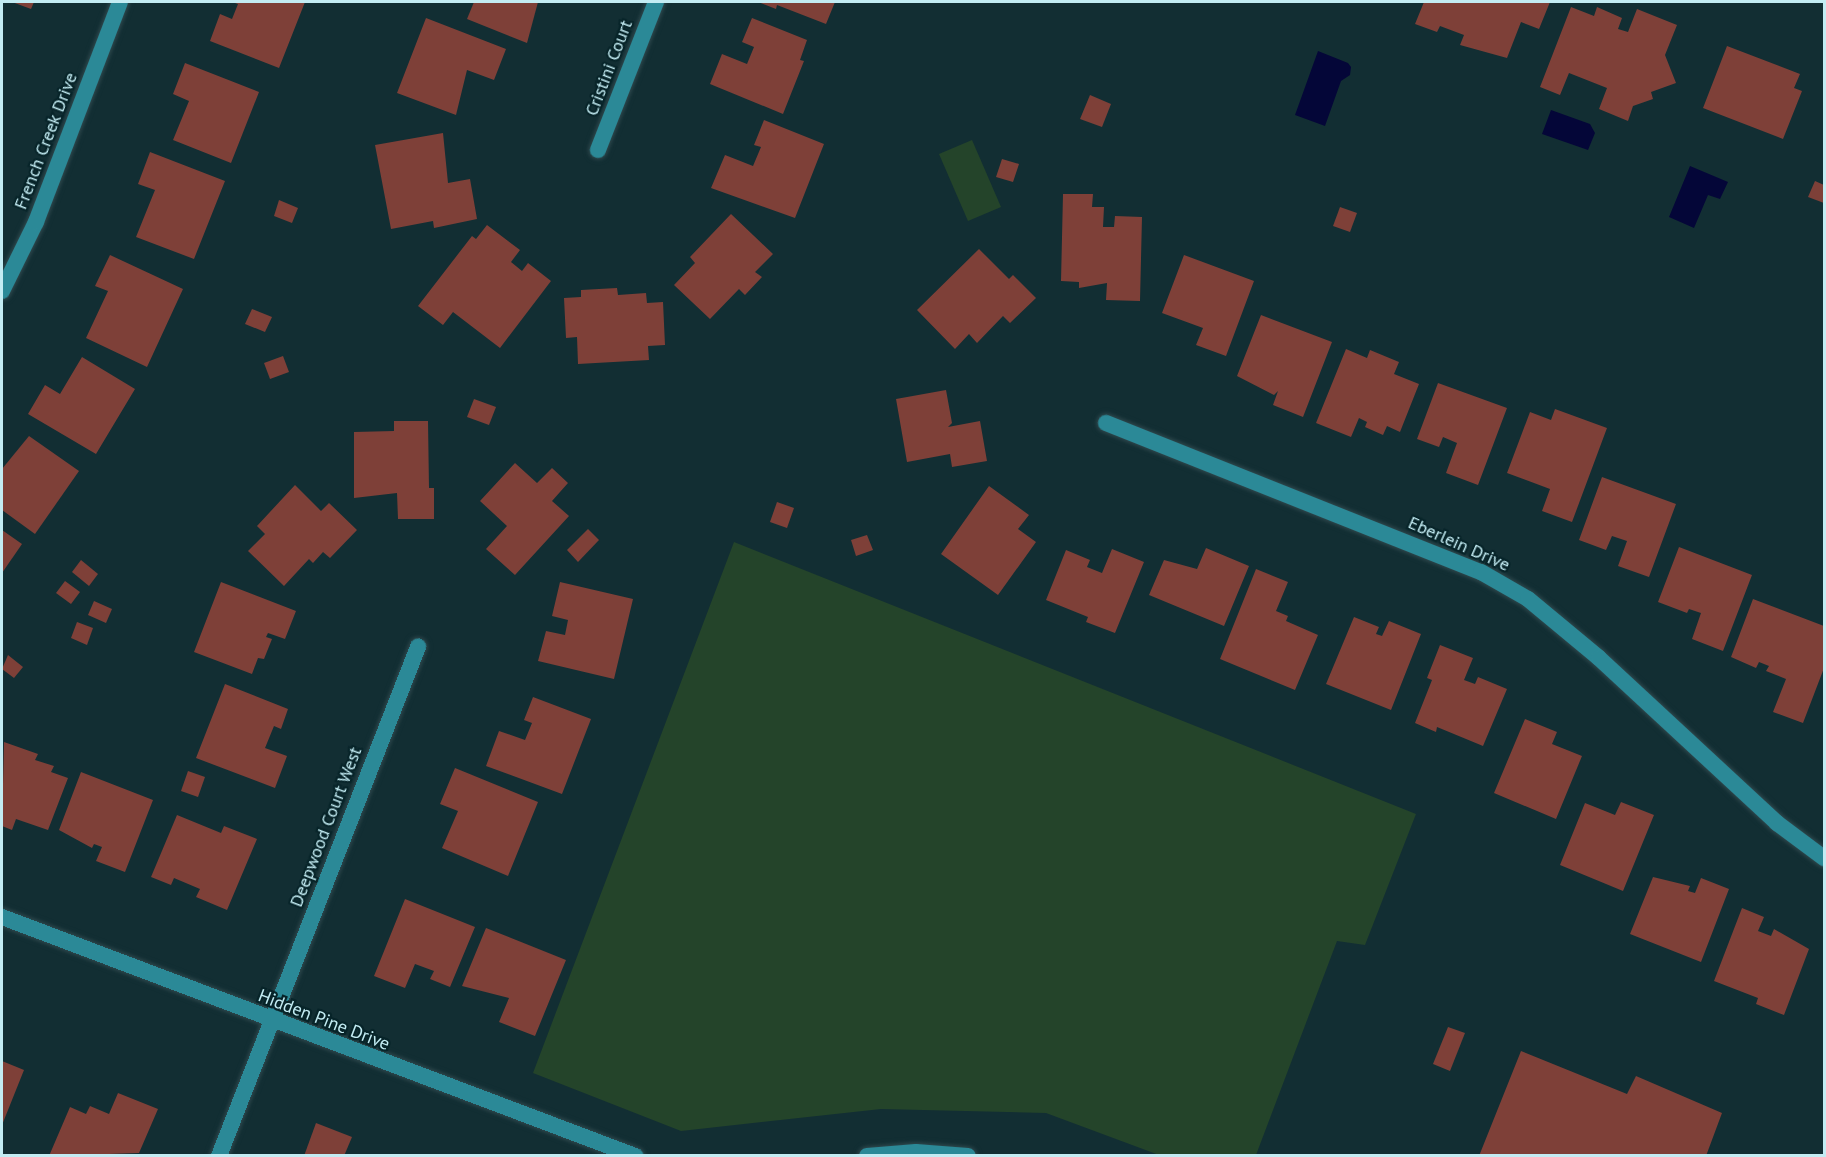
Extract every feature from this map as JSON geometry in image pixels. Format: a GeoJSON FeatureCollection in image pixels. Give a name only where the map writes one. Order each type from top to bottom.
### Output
{"type":"FeatureCollection","features":[{"type":"Feature","properties":{"kind":"street","name":"French Creek Drive"},"geometry":{"type":"LineString","coordinates":[[2,291],[36,222],[120,2]]}},
{"type":"Feature","properties":{"kind":"street","name":"Cristini Court"},"geometry":{"type":"LineString","coordinates":[[598,150],[656,2]]}},
{"type":"Feature","properties":{"kind":"street","name":"Eberlein Drive"},"geometry":{"type":"LineString","coordinates":[[1106,423],[1481,572],[1528,599],[1599,658],[1777,823],[1824,858]]}},
{"type":"Feature","properties":{"kind":"street","name":"Deepwood Court West"},"geometry":{"type":"LineString","coordinates":[[219,1155],[418,647]]}},
{"type":"Feature","properties":{"kind":"street","name":"Hidden Pine Drive"},"geometry":{"type":"LineString","coordinates":[[2,917],[271,1021],[635,1155]]}},
{"type":"Feature","properties":{"kind":"street"},"geometry":{"type":"LineString","coordinates":[[867,1155],[968,1155]]}},
{"type":"Feature","properties":{"kind":"green space"},"geometry":{"type":"Polygon","coordinates":[[[972,140],[1001,207],[968,221],[939,154],[972,140]]]}},
{"type":"Feature","properties":{"kind":"green space"},"geometry":{"type":"Polygon","coordinates":[[[734,542],[1416,814],[1365,945],[1337,941],[1256,1155],[1159,1155],[1046,1113],[881,1109],[681,1131],[533,1073],[734,542]]]}},
{"type":"Feature","properties":{"kind":"shaded area"},"geometry":{"type":"Polygon","coordinates":[[[1318,51],[1348,63],[1351,67],[1350,75],[1341,81],[1325,126],[1295,115],[1318,51]]]}},
{"type":"Feature","properties":{"kind":"shaded area"},"geometry":{"type":"Polygon","coordinates":[[[1551,110],[1590,124],[1595,133],[1588,150],[1542,134],[1551,110]]]}},
{"type":"Feature","properties":{"kind":"shaded area"},"geometry":{"type":"Polygon","coordinates":[[[1690,166],[1728,182],[1720,199],[1708,195],[1694,228],[1669,217],[1690,166]]]}},
{"type":"Feature","properties":{"kind":"building"},"geometry":{"type":"Polygon","coordinates":[[[12,2],[34,2],[31,9],[12,2]]]}},
{"type":"Feature","properties":{"kind":"building"},"geometry":{"type":"Polygon","coordinates":[[[232,2],[305,2],[279,68],[210,41],[220,14],[232,19],[238,4],[232,2]]]}},
{"type":"Feature","properties":{"kind":"building"},"geometry":{"type":"Polygon","coordinates":[[[474,2],[538,2],[527,43],[467,19],[474,2]]]}},
{"type":"Feature","properties":{"kind":"building"},"geometry":{"type":"Polygon","coordinates":[[[758,2],[835,2],[826,24],[777,5],[776,9],[758,2]]]}},
{"type":"Feature","properties":{"kind":"building"},"geometry":{"type":"Polygon","coordinates":[[[1424,2],[1550,2],[1539,29],[1521,22],[1507,58],[1460,45],[1464,35],[1440,26],[1437,32],[1415,24],[1424,2]]]}},
{"type":"Feature","properties":{"kind":"building"},"geometry":{"type":"Polygon","coordinates":[[[1571,7],[1594,16],[1597,7],[1622,18],[1618,29],[1628,32],[1637,9],[1677,25],[1665,55],[1676,83],[1651,92],[1653,99],[1633,106],[1628,121],[1599,109],[1607,88],[1569,73],[1560,95],[1540,87],[1571,7]]]}},
{"type":"Feature","properties":{"kind":"building"},"geometry":{"type":"Polygon","coordinates":[[[426,18],[506,49],[494,80],[467,70],[456,115],[397,93],[426,18]]]}},
{"type":"Feature","properties":{"kind":"building"},"geometry":{"type":"Polygon","coordinates":[[[752,18],[807,40],[800,60],[804,61],[783,114],[710,84],[722,54],[747,64],[754,47],[742,42],[752,18]]]}},
{"type":"Feature","properties":{"kind":"building"},"geometry":{"type":"Polygon","coordinates":[[[1727,46],[1800,74],[1794,88],[1802,91],[1783,139],[1703,108],[1727,46]]]}},
{"type":"Feature","properties":{"kind":"building"},"geometry":{"type":"Polygon","coordinates":[[[185,63],[259,92],[231,163],[173,140],[189,101],[173,94],[185,63]]]}},
{"type":"Feature","properties":{"kind":"building"},"geometry":{"type":"Polygon","coordinates":[[[1090,95],[1111,104],[1102,127],[1080,119],[1090,95]]]}},
{"type":"Feature","properties":{"kind":"building"},"geometry":{"type":"Polygon","coordinates":[[[764,120],[824,144],[795,218],[711,188],[725,155],[753,166],[761,147],[754,145],[764,120]]]}},
{"type":"Feature","properties":{"kind":"building"},"geometry":{"type":"Polygon","coordinates":[[[443,133],[448,183],[470,179],[477,219],[434,228],[433,221],[391,229],[375,145],[443,133]]]}},
{"type":"Feature","properties":{"kind":"building"},"geometry":{"type":"Polygon","coordinates":[[[150,152],[225,181],[194,259],[136,237],[155,190],[138,184],[150,152]]]}},
{"type":"Feature","properties":{"kind":"building"},"geometry":{"type":"Polygon","coordinates":[[[1002,159],[1019,164],[1013,182],[996,177],[1002,159]]]}},
{"type":"Feature","properties":{"kind":"building"},"geometry":{"type":"Polygon","coordinates":[[[1815,181],[1824,185],[1824,203],[1808,197],[1815,181]]]}},
{"type":"Feature","properties":{"kind":"building"},"geometry":{"type":"Polygon","coordinates":[[[1063,194],[1093,194],[1092,207],[1104,207],[1103,227],[1114,227],[1115,216],[1142,217],[1140,301],[1106,300],[1107,283],[1079,288],[1079,282],[1061,281],[1063,194]]]}},
{"type":"Feature","properties":{"kind":"building"},"geometry":{"type":"Polygon","coordinates":[[[279,200],[298,208],[292,223],[274,216],[279,200]]]}},
{"type":"Feature","properties":{"kind":"building"},"geometry":{"type":"Polygon","coordinates":[[[1340,207],[1357,213],[1350,232],[1333,226],[1340,207]]]}},
{"type":"Feature","properties":{"kind":"building"},"geometry":{"type":"Polygon","coordinates":[[[731,214],[773,254],[755,272],[762,277],[745,295],[739,289],[710,319],[674,285],[695,263],[690,257],[731,214]]]}},
{"type":"Feature","properties":{"kind":"building"},"geometry":{"type":"Polygon","coordinates":[[[487,225],[520,250],[511,262],[522,271],[528,263],[551,281],[500,348],[453,312],[443,325],[418,306],[472,236],[476,239],[487,225]]]}},
{"type":"Feature","properties":{"kind":"building"},"geometry":{"type":"Polygon","coordinates":[[[979,249],[1009,279],[1013,275],[1036,298],[1010,323],[1003,316],[977,343],[969,334],[955,349],[917,310],[979,249]]]}},
{"type":"Feature","properties":{"kind":"building"},"geometry":{"type":"Polygon","coordinates":[[[110,255],[183,289],[147,367],[86,338],[108,291],[95,286],[110,255]]]}},
{"type":"Feature","properties":{"kind":"building"},"geometry":{"type":"Polygon","coordinates":[[[1184,255],[1254,281],[1226,356],[1196,345],[1203,328],[1162,313],[1184,255]]]}},
{"type":"Feature","properties":{"kind":"building"},"geometry":{"type":"Polygon","coordinates":[[[617,288],[618,295],[646,293],[647,303],[663,302],[665,345],[648,346],[649,360],[578,364],[577,337],[566,338],[564,298],[581,297],[581,290],[617,288]]]}},
{"type":"Feature","properties":{"kind":"building"},"geometry":{"type":"Polygon","coordinates":[[[252,309],[272,317],[265,332],[245,324],[252,309]]]}},
{"type":"Feature","properties":{"kind":"building"},"geometry":{"type":"Polygon","coordinates":[[[1261,315],[1332,342],[1303,417],[1273,405],[1278,391],[1274,395],[1237,376],[1261,315]]]}},
{"type":"Feature","properties":{"kind":"building"},"geometry":{"type":"Polygon","coordinates":[[[1346,349],[1367,358],[1370,350],[1399,362],[1394,374],[1419,384],[1400,432],[1387,426],[1383,435],[1365,427],[1367,422],[1359,418],[1351,437],[1316,423],[1346,349]]]}},
{"type":"Feature","properties":{"kind":"building"},"geometry":{"type":"Polygon","coordinates":[[[283,356],[289,372],[270,379],[264,363],[283,356]]]}},
{"type":"Feature","properties":{"kind":"building"},"geometry":{"type":"Polygon","coordinates":[[[82,357],[135,389],[96,454],[28,414],[45,385],[60,394],[82,357]]]}},
{"type":"Feature","properties":{"kind":"building"},"geometry":{"type":"Polygon","coordinates":[[[1438,383],[1507,408],[1478,485],[1446,473],[1457,443],[1443,437],[1439,447],[1417,439],[1438,383]]]}},
{"type":"Feature","properties":{"kind":"building"},"geometry":{"type":"Polygon","coordinates":[[[946,390],[952,423],[948,427],[980,421],[987,461],[952,467],[950,454],[907,462],[896,399],[946,390]]]}},
{"type":"Feature","properties":{"kind":"building"},"geometry":{"type":"Polygon","coordinates":[[[474,399],[496,407],[489,425],[467,417],[474,399]]]}},
{"type":"Feature","properties":{"kind":"building"},"geometry":{"type":"Polygon","coordinates":[[[1555,409],[1607,428],[1572,522],[1542,511],[1550,489],[1507,473],[1530,412],[1551,420],[1555,409]]]}},
{"type":"Feature","properties":{"kind":"building"},"geometry":{"type":"Polygon","coordinates":[[[394,421],[428,421],[429,488],[434,488],[434,519],[398,519],[397,493],[354,498],[354,432],[394,431],[394,421]]]}},
{"type":"Feature","properties":{"kind":"building"},"geometry":{"type":"Polygon","coordinates":[[[29,436],[79,471],[35,534],[2,510],[2,469],[29,436]]]}},
{"type":"Feature","properties":{"kind":"building"},"geometry":{"type":"Polygon","coordinates":[[[515,463],[537,483],[552,468],[568,483],[552,501],[569,516],[515,575],[486,549],[507,526],[480,501],[515,463]]]}},
{"type":"Feature","properties":{"kind":"building"},"geometry":{"type":"Polygon","coordinates":[[[1602,477],[1676,504],[1649,577],[1618,566],[1627,541],[1612,536],[1606,550],[1579,540],[1602,477]]]}},
{"type":"Feature","properties":{"kind":"building"},"geometry":{"type":"Polygon","coordinates":[[[295,485],[321,511],[329,503],[357,530],[330,558],[323,552],[313,563],[309,559],[284,586],[248,551],[265,534],[257,526],[295,485]]]}},
{"type":"Feature","properties":{"kind":"building"},"geometry":{"type":"Polygon","coordinates":[[[989,486],[1029,515],[1018,529],[1036,542],[998,595],[941,554],[989,486]]]}},
{"type":"Feature","properties":{"kind":"building"},"geometry":{"type":"Polygon","coordinates":[[[777,502],[794,508],[787,528],[770,522],[777,502]]]}},
{"type":"Feature","properties":{"kind":"building"},"geometry":{"type":"Polygon","coordinates":[[[588,529],[599,540],[578,562],[567,550],[588,529]]]}},
{"type":"Feature","properties":{"kind":"building"},"geometry":{"type":"Polygon","coordinates":[[[2,530],[22,544],[2,573],[2,530]]]}},
{"type":"Feature","properties":{"kind":"building"},"geometry":{"type":"Polygon","coordinates":[[[867,535],[873,550],[856,556],[851,540],[867,535]]]}},
{"type":"Feature","properties":{"kind":"building"},"geometry":{"type":"Polygon","coordinates":[[[1679,547],[1752,575],[1723,651],[1692,639],[1701,613],[1689,609],[1687,613],[1658,602],[1679,547]]]}},
{"type":"Feature","properties":{"kind":"building"},"geometry":{"type":"Polygon","coordinates":[[[1206,548],[1249,566],[1224,626],[1149,595],[1164,560],[1197,569],[1206,548]]]}},
{"type":"Feature","properties":{"kind":"building"},"geometry":{"type":"Polygon","coordinates":[[[1112,549],[1144,562],[1115,633],[1086,622],[1088,617],[1046,600],[1066,550],[1090,560],[1087,567],[1102,573],[1112,549]]]}},
{"type":"Feature","properties":{"kind":"building"},"geometry":{"type":"Polygon","coordinates":[[[81,560],[98,574],[89,586],[72,572],[81,560]]]}},
{"type":"Feature","properties":{"kind":"building"},"geometry":{"type":"Polygon","coordinates":[[[1256,569],[1288,582],[1276,611],[1288,616],[1286,621],[1318,635],[1295,690],[1220,659],[1256,569]]]}},
{"type":"Feature","properties":{"kind":"building"},"geometry":{"type":"Polygon","coordinates":[[[65,581],[80,592],[71,604],[56,593],[65,581]]]}},
{"type":"Feature","properties":{"kind":"building"},"geometry":{"type":"Polygon","coordinates":[[[221,582],[296,611],[285,639],[268,633],[266,637],[272,639],[264,659],[258,658],[252,674],[194,652],[221,582]]]}},
{"type":"Feature","properties":{"kind":"building"},"geometry":{"type":"Polygon","coordinates":[[[560,582],[633,599],[614,679],[538,661],[546,631],[565,635],[568,620],[552,616],[560,582]]]}},
{"type":"Feature","properties":{"kind":"building"},"geometry":{"type":"Polygon","coordinates":[[[1753,599],[1824,626],[1824,668],[1803,723],[1773,712],[1786,679],[1766,671],[1769,666],[1759,662],[1756,668],[1731,657],[1753,599]]]}},
{"type":"Feature","properties":{"kind":"building"},"geometry":{"type":"Polygon","coordinates":[[[94,601],[112,609],[106,623],[88,615],[94,601]]]}},
{"type":"Feature","properties":{"kind":"building"},"geometry":{"type":"Polygon","coordinates":[[[1354,617],[1379,627],[1376,634],[1382,636],[1389,621],[1421,634],[1391,710],[1326,684],[1354,617]]]}},
{"type":"Feature","properties":{"kind":"building"},"geometry":{"type":"Polygon","coordinates":[[[77,622],[93,628],[87,645],[71,638],[77,622]]]}},
{"type":"Feature","properties":{"kind":"building"},"geometry":{"type":"Polygon","coordinates":[[[1440,645],[1473,658],[1464,680],[1475,684],[1478,677],[1507,689],[1483,746],[1437,727],[1436,732],[1415,723],[1432,680],[1427,678],[1440,645]]]}},
{"type":"Feature","properties":{"kind":"building"},"geometry":{"type":"Polygon","coordinates":[[[8,655],[23,667],[14,678],[2,669],[8,655]]]}},
{"type":"Feature","properties":{"kind":"building"},"geometry":{"type":"Polygon","coordinates":[[[225,684],[288,709],[281,729],[274,726],[265,748],[287,756],[275,788],[196,758],[225,684]]]}},
{"type":"Feature","properties":{"kind":"building"},"geometry":{"type":"Polygon","coordinates":[[[533,697],[591,719],[562,794],[486,766],[499,731],[525,740],[532,723],[524,720],[533,697]]]}},
{"type":"Feature","properties":{"kind":"building"},"geometry":{"type":"Polygon","coordinates":[[[1525,719],[1557,732],[1552,744],[1582,756],[1556,819],[1494,793],[1525,719]]]}},
{"type":"Feature","properties":{"kind":"building"},"geometry":{"type":"Polygon","coordinates":[[[4,742],[38,754],[35,760],[54,766],[51,772],[68,778],[48,830],[16,819],[12,830],[2,826],[4,742]]]}},
{"type":"Feature","properties":{"kind":"building"},"geometry":{"type":"Polygon","coordinates":[[[455,768],[538,802],[508,876],[442,848],[458,811],[440,804],[455,768]]]}},
{"type":"Feature","properties":{"kind":"building"},"geometry":{"type":"Polygon","coordinates":[[[188,771],[205,777],[198,797],[181,791],[188,771]]]}},
{"type":"Feature","properties":{"kind":"building"},"geometry":{"type":"Polygon","coordinates":[[[81,772],[153,800],[125,872],[96,861],[102,847],[94,844],[92,848],[59,830],[81,772]]]}},
{"type":"Feature","properties":{"kind":"building"},"geometry":{"type":"Polygon","coordinates":[[[1621,802],[1654,815],[1623,891],[1560,865],[1585,803],[1615,815],[1621,802]]]}},
{"type":"Feature","properties":{"kind":"building"},"geometry":{"type":"Polygon","coordinates":[[[177,815],[221,833],[224,826],[257,839],[227,910],[196,897],[200,889],[174,878],[171,885],[151,877],[177,815]]]}},
{"type":"Feature","properties":{"kind":"building"},"geometry":{"type":"Polygon","coordinates":[[[1653,877],[1690,886],[1688,891],[1695,893],[1701,878],[1729,889],[1701,962],[1630,934],[1653,877]]]}},
{"type":"Feature","properties":{"kind":"building"},"geometry":{"type":"Polygon","coordinates":[[[405,899],[475,927],[450,987],[430,979],[434,971],[415,964],[405,988],[374,976],[405,899]]]}},
{"type":"Feature","properties":{"kind":"building"},"geometry":{"type":"Polygon","coordinates":[[[1742,908],[1764,917],[1758,931],[1771,936],[1774,929],[1809,949],[1784,1015],[1756,1004],[1758,998],[1714,981],[1742,908]]]}},
{"type":"Feature","properties":{"kind":"building"},"geometry":{"type":"Polygon","coordinates":[[[486,928],[566,960],[535,1036],[499,1022],[509,998],[462,986],[486,928]]]}},
{"type":"Feature","properties":{"kind":"building"},"geometry":{"type":"Polygon","coordinates":[[[1448,1027],[1465,1033],[1450,1071],[1433,1064],[1448,1027]]]}},
{"type":"Feature","properties":{"kind":"building"},"geometry":{"type":"Polygon","coordinates":[[[1521,1051],[1627,1094],[1636,1076],[1722,1113],[1706,1156],[1479,1156],[1521,1051]]]}},
{"type":"Feature","properties":{"kind":"building"},"geometry":{"type":"Polygon","coordinates":[[[2,1061],[24,1070],[2,1125],[2,1061]]]}},
{"type":"Feature","properties":{"kind":"building"},"geometry":{"type":"Polygon","coordinates":[[[118,1093],[158,1109],[139,1153],[49,1156],[70,1107],[86,1114],[90,1106],[109,1114],[118,1093]]]}},
{"type":"Feature","properties":{"kind":"building"},"geometry":{"type":"Polygon","coordinates":[[[316,1123],[352,1137],[344,1156],[304,1156],[316,1123]]]}}]}
